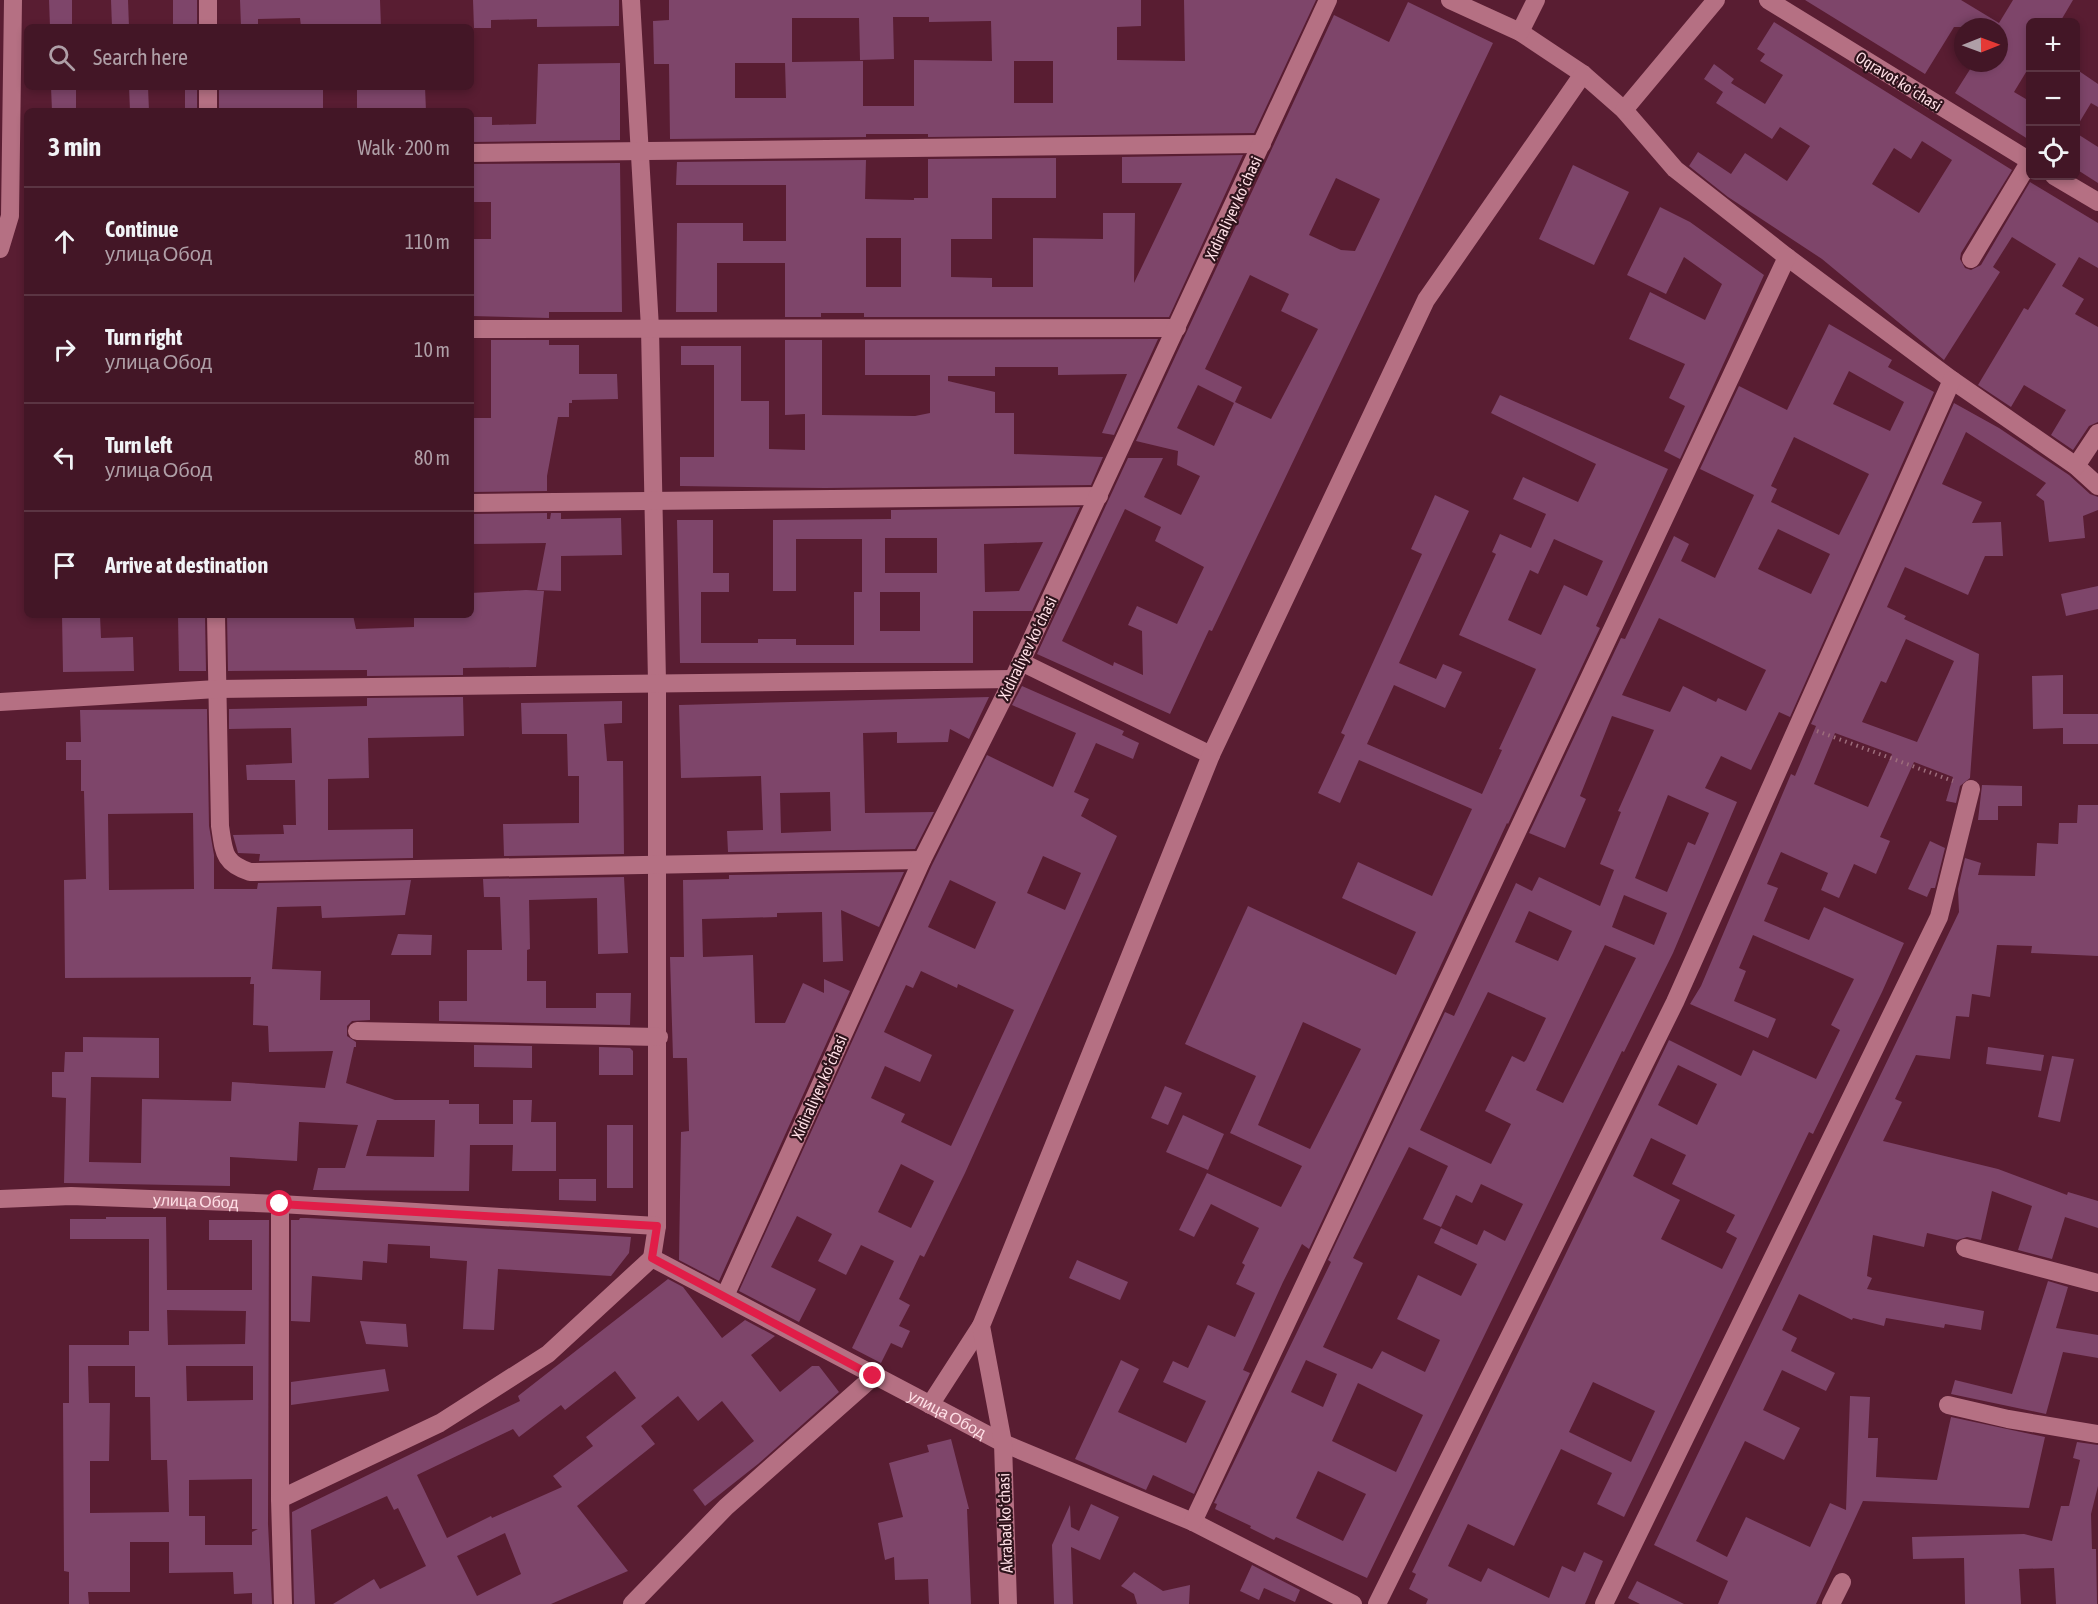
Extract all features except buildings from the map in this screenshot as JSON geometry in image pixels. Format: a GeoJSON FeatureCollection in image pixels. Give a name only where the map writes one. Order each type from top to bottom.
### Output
{"type":"FeatureCollection","features":[{"type":"Feature","properties":{"kind":"street"},"geometry":{"type":"LineString","coordinates":[[0,249],[10,216],[13,0]]}},
{"type":"Feature","properties":{"kind":"street"},"geometry":{"type":"LineString","coordinates":[[208,0],[208,24]]}},
{"type":"Feature","properties":{"kind":"street"},"geometry":{"type":"LineString","coordinates":[[280,1499],[440,1423],[548,1354],[652,1258],[657,1226],[659,1037],[656,863],[657,682],[650,328],[642,151],[631,0]]}},
{"type":"Feature","properties":{"kind":"street","name":"Xidiraliyev koʻchasi"},"geometry":{"type":"LineString","coordinates":[[725,1296],[922,860],[1013,679],[1328,0]]}},
{"type":"Feature","properties":{"kind":"street"},"geometry":{"type":"LineString","coordinates":[[1450,0],[1520,32],[1583,74],[1624,110],[1675,169],[1787,257],[1953,381],[2076,466],[2098,486]]}},
{"type":"Feature","properties":{"kind":"street"},"geometry":{"type":"LineString","coordinates":[[1520,32],[1536,0]]}},
{"type":"Feature","properties":{"kind":"street"},"geometry":{"type":"LineString","coordinates":[[1624,110],[1716,0]]}},
{"type":"Feature","properties":{"kind":"street","name":"Oqravot koʻchasi"},"geometry":{"type":"LineString","coordinates":[[1768,0],[2026,159]]}},
{"type":"Feature","properties":{"kind":"street"},"geometry":{"type":"LineString","coordinates":[[930,1405],[981,1326],[1211,755],[1426,300],[1583,74]]}},
{"type":"Feature","properties":{"kind":"street"},"geometry":{"type":"LineString","coordinates":[[208,90],[208,108]]}},
{"type":"Feature","properties":{"kind":"street"},"geometry":{"type":"LineString","coordinates":[[474,153],[1262,144]]}},
{"type":"Feature","properties":{"kind":"street"},"geometry":{"type":"LineString","coordinates":[[1971,259],[2026,168]]}},
{"type":"Feature","properties":{"kind":"street"},"geometry":{"type":"LineString","coordinates":[[2061,180],[2098,202]]}},
{"type":"Feature","properties":{"kind":"street"},"geometry":{"type":"LineString","coordinates":[[1193,1522],[1787,257]]}},
{"type":"Feature","properties":{"kind":"street"},"geometry":{"type":"LineString","coordinates":[[474,329],[1177,328]]}},
{"type":"Feature","properties":{"kind":"street"},"geometry":{"type":"LineString","coordinates":[[1377,1604],[1670,1012],[1953,381]]}},
{"type":"Feature","properties":{"kind":"street"},"geometry":{"type":"LineString","coordinates":[[2076,466],[2098,433]]}},
{"type":"Feature","properties":{"kind":"street"},"geometry":{"type":"LineString","coordinates":[[474,503],[1099,496]]}},
{"type":"Feature","properties":{"kind":"street"},"geometry":{"type":"LineString","coordinates":[[216,618],[220,826],[225,853],[233,866],[250,872],[922,860]]}},
{"type":"Feature","properties":{"kind":"street"},"geometry":{"type":"LineString","coordinates":[[1021,662],[1211,755]]}},
{"type":"Feature","properties":{"kind":"street"},"geometry":{"type":"LineString","coordinates":[[0,702],[217,689],[1013,679]]}},
{"type":"Feature","properties":{"kind":"street"},"geometry":{"type":"LineString","coordinates":[[1604,1604],[1939,917],[1971,789]]}},
{"type":"Feature","properties":{"kind":"street"},"geometry":{"type":"LineString","coordinates":[[357,1031],[659,1037]]}},
{"type":"Feature","properties":{"kind":"street","name":"улица Обод"},"geometry":{"type":"LineString","coordinates":[[0,1199],[71,1196],[280,1204],[657,1226]]}},
{"type":"Feature","properties":{"kind":"street"},"geometry":{"type":"LineString","coordinates":[[280,1204],[280,1499],[283,1604]]}},
{"type":"Feature","properties":{"kind":"street"},"geometry":{"type":"LineString","coordinates":[[1965,1248],[2098,1283]]}},
{"type":"Feature","properties":{"kind":"street","name":"улица Обод"},"geometry":{"type":"LineString","coordinates":[[652,1258],[1003,1443],[1193,1522],[1344,1602]]}},
{"type":"Feature","properties":{"kind":"street","name":"Akrabad koʻchasi"},"geometry":{"type":"LineString","coordinates":[[981,1326],[1003,1443],[1008,1604]]}},
{"type":"Feature","properties":{"kind":"street"},"geometry":{"type":"LineString","coordinates":[[632,1604],[726,1507],[873,1376]]}},
{"type":"Feature","properties":{"kind":"street"},"geometry":{"type":"LineString","coordinates":[[1948,1405],[2008,1419],[2098,1434]]}},
{"type":"Feature","properties":{"kind":"street"},"geometry":{"type":"LineString","coordinates":[[1832,1604],[1842,1582]]}},
{"type":"Feature","properties":{"kind":"path"},"geometry":{"type":"LineString","coordinates":[[1799,724],[1971,789]]}},
{"type":"Feature","properties":{"kind":"route"},"geometry":{"type":"LineString","coordinates":[[280,1204],[657,1226],[652,1258],[873,1376]]}}]}
